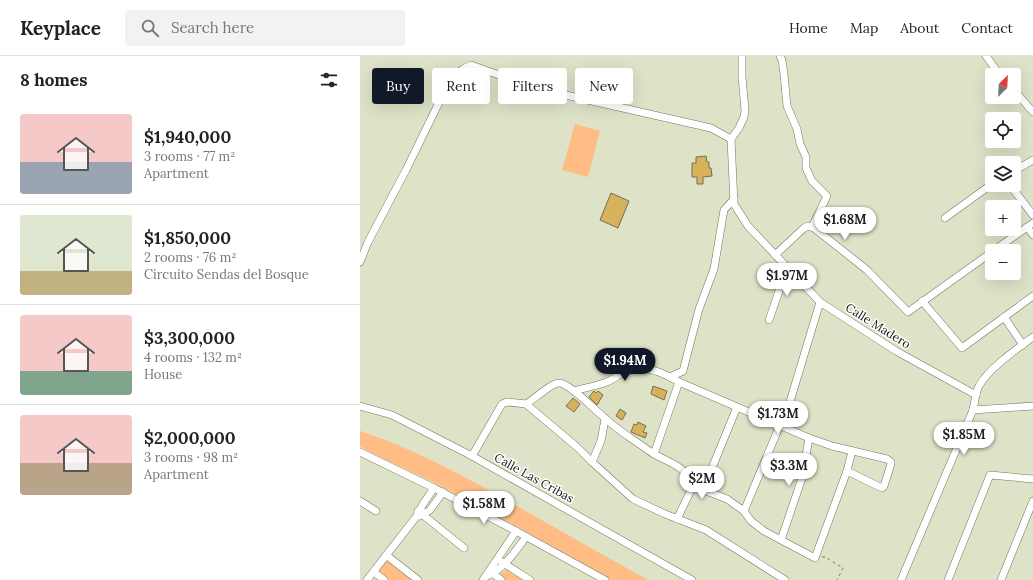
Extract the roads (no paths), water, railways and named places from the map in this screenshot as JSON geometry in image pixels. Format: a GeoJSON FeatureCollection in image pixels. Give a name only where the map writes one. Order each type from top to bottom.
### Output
{"type":"FeatureCollection","features":[{"type":"Feature","properties":{"kind":"street"},"geometry":{"type":"LineString","coordinates":[[670,377],[683,371],[699,309],[714,269],[724,210],[734,199],[731,139],[739,128],[744,117],[745,110],[742,56]]}},
{"type":"Feature","properties":{"kind":"street"},"geometry":{"type":"LineString","coordinates":[[780,56],[784,74],[787,106],[806,157],[806,168],[812,181],[827,196],[812,227]]}},
{"type":"Feature","properties":{"kind":"street"},"geometry":{"type":"LineString","coordinates":[[986,56],[995,68]]}},
{"type":"Feature","properties":{"kind":"street"},"geometry":{"type":"LineString","coordinates":[[360,262],[368,242],[406,170],[451,78],[463,69],[471,66],[499,75],[512,82],[539,89],[711,128],[731,139]]}},
{"type":"Feature","properties":{"kind":"street"},"geometry":{"type":"LineString","coordinates":[[1021,98],[1033,112]]}},
{"type":"Feature","properties":{"kind":"street"},"geometry":{"type":"LineString","coordinates":[[1021,167],[1033,160]]}},
{"type":"Feature","properties":{"kind":"street"},"geometry":{"type":"LineString","coordinates":[[945,218],[985,189]]}},
{"type":"Feature","properties":{"kind":"street"},"geometry":{"type":"LineString","coordinates":[[1015,192],[1033,215]]}},
{"type":"Feature","properties":{"kind":"street","name":"Calle Madero"},"geometry":{"type":"LineString","coordinates":[[734,199],[734,204],[748,226],[820,302],[896,351],[976,395]]}},
{"type":"Feature","properties":{"kind":"street"},"geometry":{"type":"LineString","coordinates":[[1004,244],[1030,225],[1033,235]]}},
{"type":"Feature","properties":{"kind":"street"},"geometry":{"type":"LineString","coordinates":[[775,255],[804,228],[808,226],[812,227],[867,270],[908,312],[985,258]]}},
{"type":"Feature","properties":{"kind":"street"},"geometry":{"type":"LineString","coordinates":[[769,320],[787,268]]}},
{"type":"Feature","properties":{"kind":"street"},"geometry":{"type":"LineString","coordinates":[[922,301],[962,348],[1033,296]]}},
{"type":"Feature","properties":{"kind":"street"},"geometry":{"type":"LineString","coordinates":[[744,511],[780,425],[786,415],[820,302]]}},
{"type":"Feature","properties":{"kind":"street"},"geometry":{"type":"LineString","coordinates":[[1004,317],[1023,345]]}},
{"type":"Feature","properties":{"kind":"street"},"geometry":{"type":"LineString","coordinates":[[901,580],[973,410],[979,386],[988,373],[1033,337]]}},
{"type":"Feature","properties":{"kind":"street"},"geometry":{"type":"LineString","coordinates":[[574,391],[607,382],[627,370],[643,368],[663,373],[679,382],[809,438],[832,446],[887,459],[891,462],[884,486],[882,488],[847,471]]}},
{"type":"Feature","properties":{"kind":"street"},"geometry":{"type":"LineString","coordinates":[[654,454],[679,382]]}},
{"type":"Feature","properties":{"kind":"street"},"geometry":{"type":"LineString","coordinates":[[526,404],[557,383],[564,384],[605,419],[654,454],[672,463],[685,472],[692,480],[693,486],[677,520]]}},
{"type":"Feature","properties":{"kind":"street"},"geometry":{"type":"LineString","coordinates":[[472,456],[502,404],[507,402],[526,404],[577,447],[633,499],[677,520],[706,530],[785,580]]}},
{"type":"Feature","properties":{"kind":"street","name":"Calle Las Cribas"},"geometry":{"type":"LineString","coordinates":[[360,406],[392,415],[472,456],[692,580]]}},
{"type":"Feature","properties":{"kind":"street"},"geometry":{"type":"LineString","coordinates":[[973,410],[1033,406]]}},
{"type":"Feature","properties":{"kind":"street"},"geometry":{"type":"LineString","coordinates":[[703,490],[737,407]]}},
{"type":"Feature","properties":{"kind":"street"},"geometry":{"type":"LineString","coordinates":[[592,462],[600,441],[605,419]]}},
{"type":"Feature","properties":{"kind":"street"},"geometry":{"type":"LineString","coordinates":[[781,540],[802,478],[809,438]]}},
{"type":"Feature","properties":{"kind":"street"},"geometry":{"type":"LineString","coordinates":[[360,449],[370,456],[443,492],[605,580]]}},
{"type":"Feature","properties":{"kind":"street"},"geometry":{"type":"LineString","coordinates":[[693,486],[726,499],[744,511],[751,521],[781,540],[815,558],[847,471],[852,451]]}},
{"type":"Feature","properties":{"kind":"street"},"geometry":{"type":"LineString","coordinates":[[948,580],[990,475],[1033,479]]}},
{"type":"Feature","properties":{"kind":"street"},"geometry":{"type":"LineString","coordinates":[[367,580],[419,515],[423,504],[434,488]]}},
{"type":"Feature","properties":{"kind":"street"},"geometry":{"type":"LineString","coordinates":[[419,515],[430,510],[443,492]]}},
{"type":"Feature","properties":{"kind":"street"},"geometry":{"type":"LineString","coordinates":[[360,501],[376,511]]}},
{"type":"Feature","properties":{"kind":"street"},"geometry":{"type":"LineString","coordinates":[[1001,580],[1033,501]]}},
{"type":"Feature","properties":{"kind":"street"},"geometry":{"type":"LineString","coordinates":[[423,504],[430,510]]}},
{"type":"Feature","properties":{"kind":"street"},"geometry":{"type":"LineString","coordinates":[[419,515],[464,548]]}},
{"type":"Feature","properties":{"kind":"street"},"geometry":{"type":"LineString","coordinates":[[491,572],[497,559],[516,531]]}},
{"type":"Feature","properties":{"kind":"street"},"geometry":{"type":"LineString","coordinates":[[484,579],[491,572],[505,564],[526,537]]}},
{"type":"Feature","properties":{"kind":"street"},"geometry":{"type":"LineString","coordinates":[[386,555],[418,580]]}},
{"type":"Feature","properties":{"kind":"street"},"geometry":{"type":"LineString","coordinates":[[497,559],[530,580]]}},
{"type":"Feature","properties":{"kind":"street"},"geometry":{"type":"LineString","coordinates":[[374,572],[384,580]]}},
{"type":"Feature","properties":{"kind":"street"},"geometry":{"type":"LineString","coordinates":[[491,572],[500,580]]}}]}
